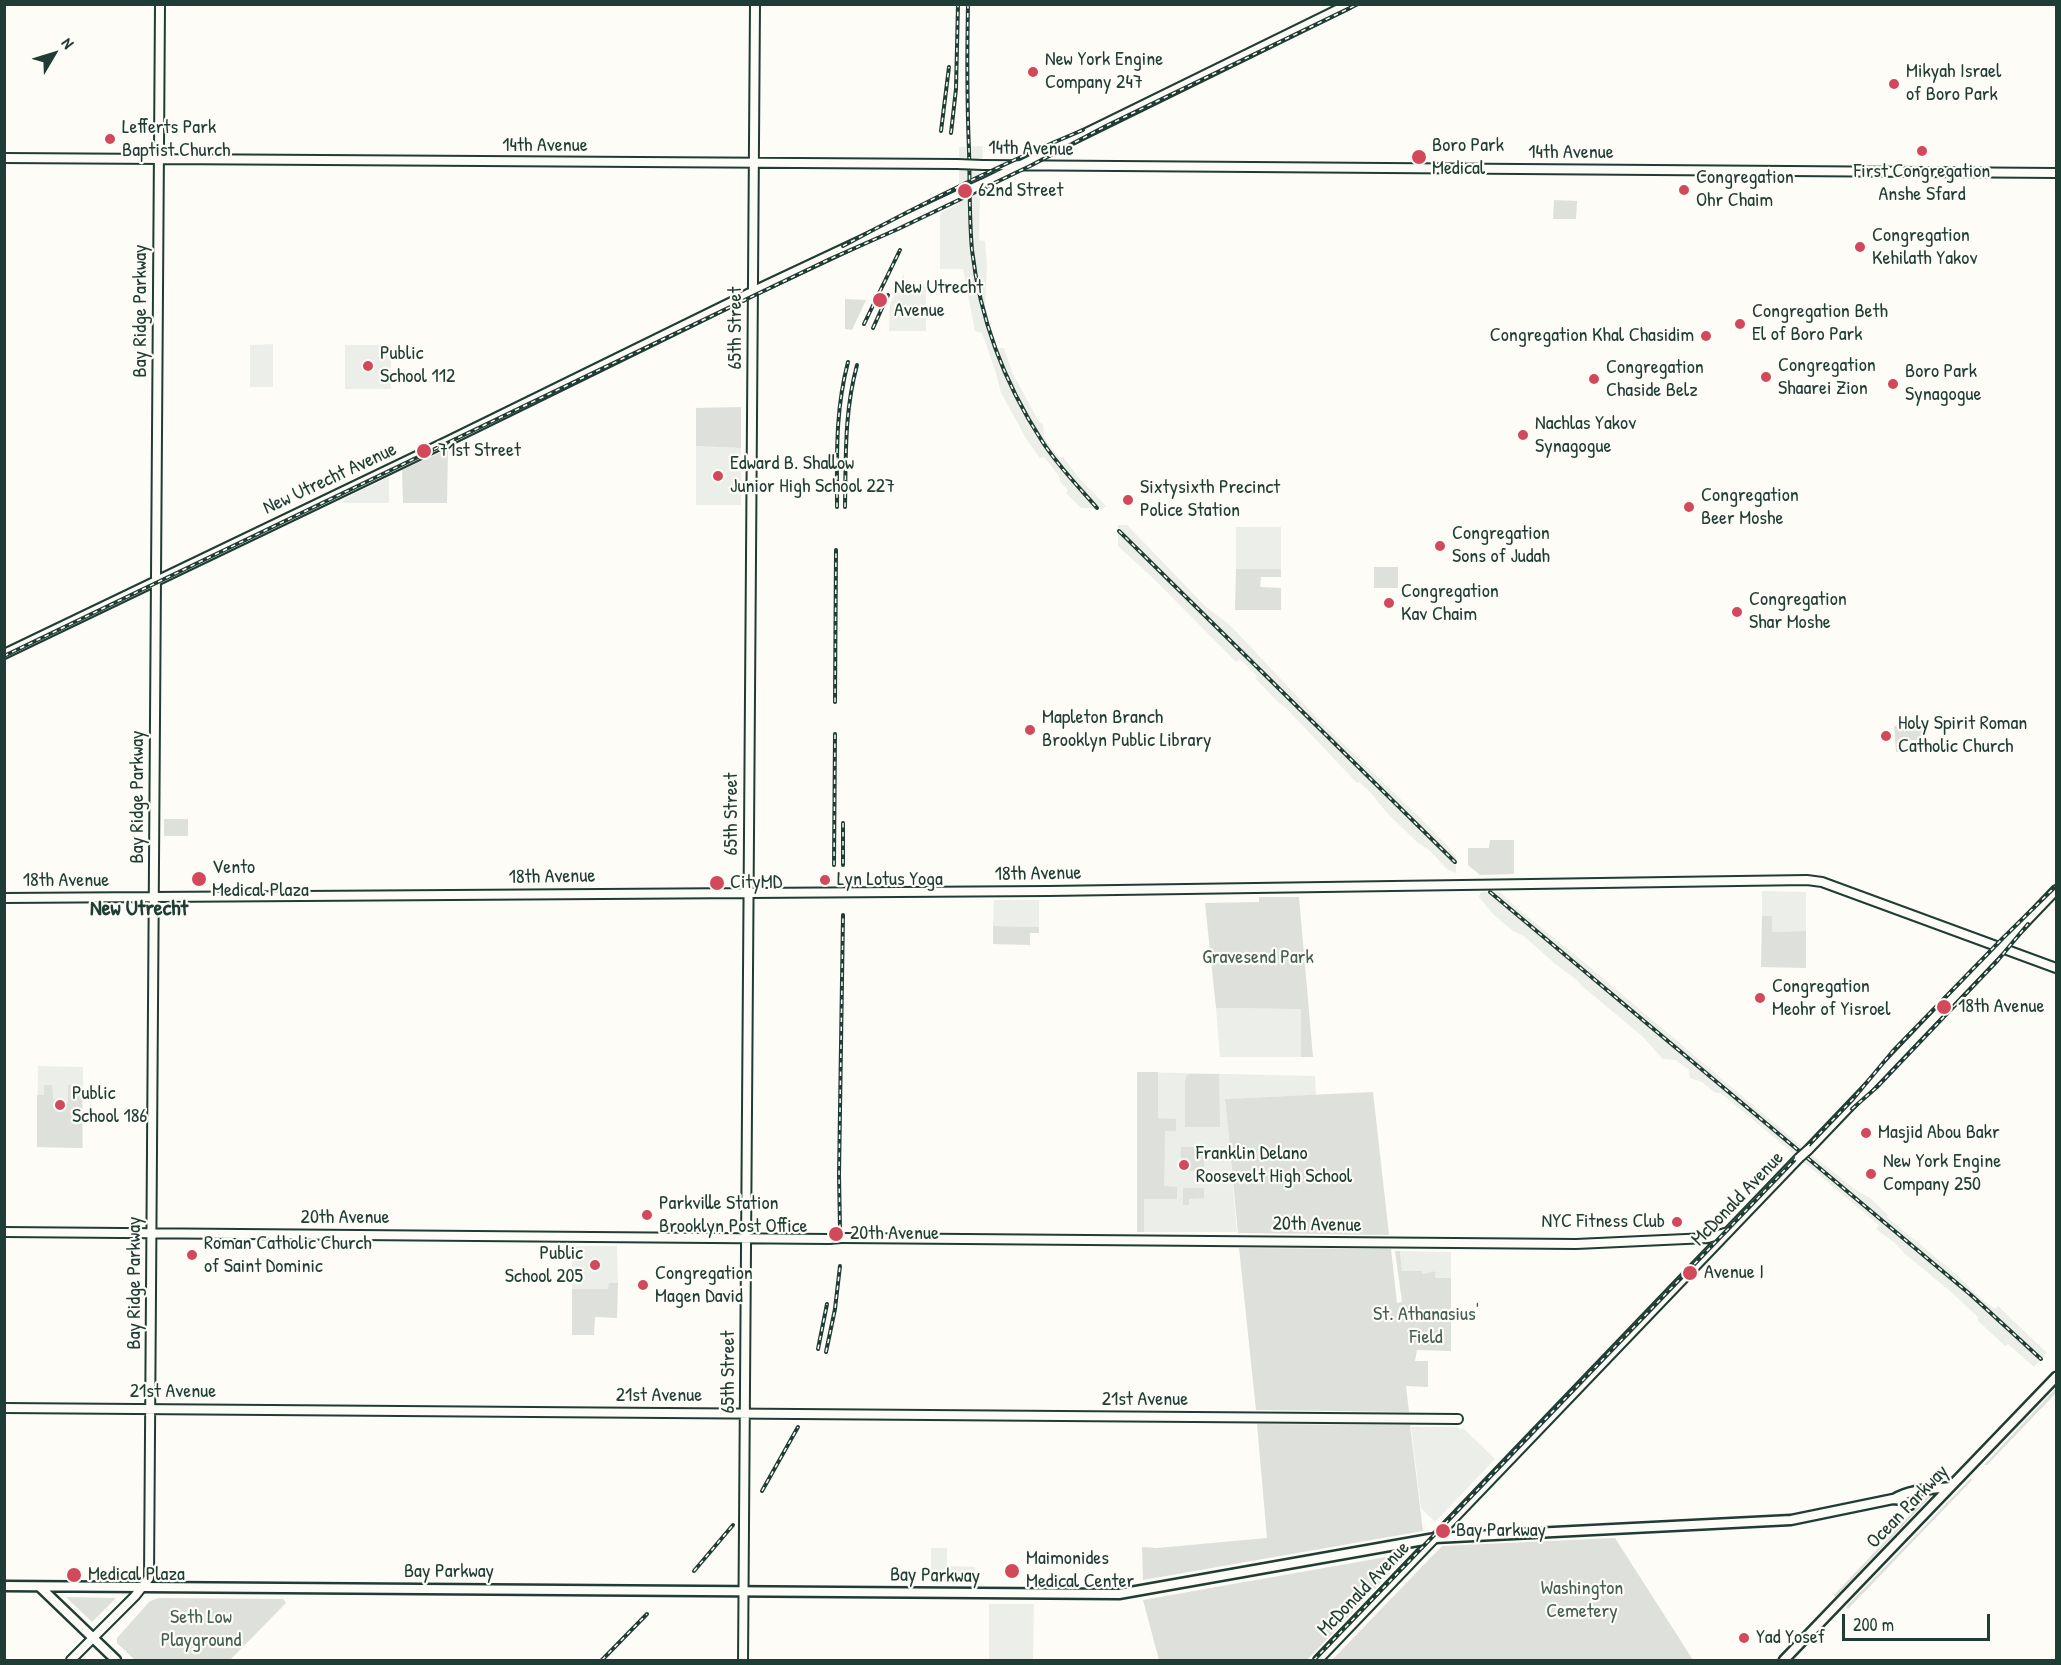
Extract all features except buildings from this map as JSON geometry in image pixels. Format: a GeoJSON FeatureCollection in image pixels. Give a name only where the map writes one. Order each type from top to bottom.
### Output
{"type":"FeatureCollection","features":[{"type":"Feature","properties":{"kind":"main road","name":"Ocean Parkway"},"geometry":{"type":"LineString","coordinates":[[1784,1660],[2056,1377]]}},
{"type":"Feature","properties":{"kind":"main road","name":"Bay Parkway"},"geometry":{"type":"LineString","coordinates":[[4,1586],[1119,1594],[1436,1538],[1791,1520],[1893,1499],[1926,1489],[1950,1487]]}},
{"type":"Feature","properties":{"kind":"main road"},"geometry":{"type":"LineString","coordinates":[[1893,1499],[1903,1500],[1910,1505]]}},
{"type":"Feature","properties":{"kind":"main road"},"geometry":{"type":"LineString","coordinates":[[40,1587],[116,1660]]}},
{"type":"Feature","properties":{"kind":"street","name":"Bay Ridge Parkway"},"geometry":{"type":"LineString","coordinates":[[143,1587],[149,1578],[160,4]]}},
{"type":"Feature","properties":{"kind":"street","name":"65th Street"},"geometry":{"type":"LineString","coordinates":[[743,1660],[755,4]]}},
{"type":"Feature","properties":{"kind":"street","name":"New Utrecht Avenue"},"geometry":{"type":"LineString","coordinates":[[4,654],[960,194],[1349,4]]}},
{"type":"Feature","properties":{"kind":"street","name":"14th Avenue"},"geometry":{"type":"LineString","coordinates":[[4,158],[2056,173]]}},
{"type":"Feature","properties":{"kind":"street","name":"18th Avenue"},"geometry":{"type":"LineString","coordinates":[[4,898],[1048,891],[1807,880],[1830,885],[2056,968]]}},
{"type":"Feature","properties":{"kind":"street","name":"McDonald Avenue"},"geometry":{"type":"LineString","coordinates":[[1318,1660],[2056,890]]}},
{"type":"Feature","properties":{"kind":"street","name":"20th Avenue"},"geometry":{"type":"LineString","coordinates":[[4,1232],[1576,1244],[1708,1238],[1728,1233]]}},
{"type":"Feature","properties":{"kind":"street","name":"21st Avenue"},"geometry":{"type":"LineString","coordinates":[[4,1408],[1458,1419]]}},
{"type":"Feature","properties":{"kind":"street"},"geometry":{"type":"LineString","coordinates":[[70,1660],[143,1587]]}},
{"type":"Feature","properties":{"kind":"shaded area"},"geometry":{"type":"Polygon","coordinates":[[[983,146],[979,240],[985,241],[987,265],[985,306],[992,333],[997,348],[1004,348],[1012,372],[1039,422],[1043,424],[1044,438],[1059,458],[1063,457],[1078,477],[1106,506],[1102,509],[1081,508],[1066,493],[1068,490],[1044,457],[1040,458],[1027,440],[1001,393],[982,333],[975,331],[963,269],[940,269],[940,215],[959,204],[959,147],[983,146]]]}},
{"type":"Feature","properties":{"kind":"shaded area"},"geometry":{"type":"Polygon","coordinates":[[[904,273],[904,285],[926,285],[926,331],[889,331],[890,304],[904,273]]]}},
{"type":"Feature","properties":{"kind":"shaded area"},"geometry":{"type":"Polygon","coordinates":[[[273,344],[273,387],[250,387],[250,345],[273,344]]]}},
{"type":"Feature","properties":{"kind":"shaded area","name":"Public School 112"},"geometry":{"type":"Polygon","coordinates":[[[345,345],[391,345],[391,389],[345,389],[345,345]]]}},
{"type":"Feature","properties":{"kind":"shaded area","name":"Edward B. Shallow Junior High School 227"},"geometry":{"type":"Polygon","coordinates":[[[696,446],[741,448],[741,505],[696,505],[696,446]]]}},
{"type":"Feature","properties":{"kind":"shaded area"},"geometry":{"type":"Polygon","coordinates":[[[389,477],[389,503],[344,503],[344,499],[389,477]]]}},
{"type":"Feature","properties":{"kind":"shaded area"},"geometry":{"type":"Polygon","coordinates":[[[1118,525],[1127,525],[1206,607],[1232,627],[1320,721],[1426,824],[1456,855],[1456,873],[1448,870],[1389,815],[1368,790],[1359,782],[1357,783],[1256,679],[1257,676],[1240,659],[1236,662],[1118,546],[1118,525]]]}},
{"type":"Feature","properties":{"kind":"shaded area"},"geometry":{"type":"Polygon","coordinates":[[[1236,527],[1281,527],[1281,569],[1236,569],[1236,527]]]}},
{"type":"Feature","properties":{"kind":"shaded area"},"geometry":{"type":"Polygon","coordinates":[[[1762,891],[1806,892],[1806,931],[1772,932],[1770,916],[1762,916],[1762,891]]]}},
{"type":"Feature","properties":{"kind":"shaded area"},"geometry":{"type":"Polygon","coordinates":[[[1481,892],[1500,892],[1813,1156],[1856,1190],[1870,1198],[1888,1215],[1887,1217],[1951,1270],[1985,1302],[1995,1309],[1998,1306],[2047,1353],[2034,1367],[2008,1344],[2005,1346],[1951,1292],[1876,1229],[1879,1225],[1722,1094],[1690,1078],[1689,1070],[1676,1060],[1663,1059],[1642,1036],[1577,980],[1524,936],[1513,931],[1493,914],[1479,897],[1481,892]]]}},
{"type":"Feature","properties":{"kind":"shaded area"},"geometry":{"type":"Polygon","coordinates":[[[994,900],[1039,900],[1039,927],[993,926],[994,900]]]}},
{"type":"Feature","properties":{"kind":"shaded area"},"geometry":{"type":"Polygon","coordinates":[[[1216,1008],[1301,1009],[1301,1057],[1220,1057],[1216,1008]]]}},
{"type":"Feature","properties":{"kind":"shaded area","name":"Public School 186"},"geometry":{"type":"Polygon","coordinates":[[[38,1066],[83,1067],[83,1148],[37,1147],[38,1066]]]}},
{"type":"Feature","properties":{"kind":"shaded area","name":"Franklin Delano Roosevelt High School"},"geometry":{"type":"Polygon","coordinates":[[[1137,1072],[1315,1076],[1316,1095],[1225,1099],[1237,1232],[1137,1232],[1137,1072]]]}},
{"type":"Feature","properties":{"kind":"shaded area","name":"Public School 205"},"geometry":{"type":"Polygon","coordinates":[[[572,1246],[617,1246],[618,1283],[609,1283],[609,1290],[572,1289],[572,1246]]]}},
{"type":"Feature","properties":{"kind":"shaded area"},"geometry":{"type":"Polygon","coordinates":[[[1400,1251],[1451,1252],[1451,1278],[1435,1278],[1435,1271],[1422,1274],[1421,1271],[1402,1271],[1400,1251]]]}},
{"type":"Feature","properties":{"kind":"shaded area"},"geometry":{"type":"Polygon","coordinates":[[[1411,1427],[1457,1427],[1461,1430],[1463,1428],[1495,1459],[1435,1522],[1421,1508],[1411,1427]]]}},
{"type":"Feature","properties":{"kind":"shaded area"},"geometry":{"type":"Polygon","coordinates":[[[931,1548],[947,1548],[947,1566],[975,1567],[975,1582],[931,1581],[931,1548]]]}},
{"type":"Feature","properties":{"kind":"shaded area"},"geometry":{"type":"Polygon","coordinates":[[[989,1604],[1034,1604],[1033,1660],[989,1660],[989,1604]]]}},
{"type":"Feature","properties":{"kind":"green space"},"geometry":{"type":"Polygon","coordinates":[[[1554,200],[1577,201],[1576,219],[1553,219],[1554,200]]]}},
{"type":"Feature","properties":{"kind":"green space"},"geometry":{"type":"Polygon","coordinates":[[[845,299],[866,300],[852,330],[845,329],[845,299]]]}},
{"type":"Feature","properties":{"kind":"green space"},"geometry":{"type":"Polygon","coordinates":[[[741,407],[741,448],[696,446],[696,408],[741,407]]]}},
{"type":"Feature","properties":{"kind":"green space"},"geometry":{"type":"Polygon","coordinates":[[[448,449],[447,503],[403,503],[402,470],[448,449]]]}},
{"type":"Feature","properties":{"kind":"green space"},"geometry":{"type":"Polygon","coordinates":[[[1374,567],[1398,567],[1398,588],[1374,588],[1374,567]]]}},
{"type":"Feature","properties":{"kind":"green space"},"geometry":{"type":"Polygon","coordinates":[[[1236,569],[1281,569],[1281,577],[1261,577],[1260,587],[1281,588],[1281,610],[1235,610],[1236,569]]]}},
{"type":"Feature","properties":{"kind":"green space"},"geometry":{"type":"Polygon","coordinates":[[[1894,726],[1925,726],[1925,740],[1910,740],[1909,743],[1903,743],[1903,752],[1896,752],[1894,726]]]}},
{"type":"Feature","properties":{"kind":"green space"},"geometry":{"type":"Polygon","coordinates":[[[164,819],[188,819],[188,836],[164,836],[164,819]]]}},
{"type":"Feature","properties":{"kind":"green space"},"geometry":{"type":"Polygon","coordinates":[[[1490,840],[1514,840],[1514,874],[1480,875],[1468,865],[1468,848],[1489,848],[1490,840]]]}},
{"type":"Feature","properties":{"kind":"green space","name":"Gravesend Park"},"geometry":{"type":"Polygon","coordinates":[[[1259,897],[1299,897],[1313,1057],[1301,1057],[1301,1009],[1216,1008],[1205,903],[1259,902],[1259,897]]]}},
{"type":"Feature","properties":{"kind":"green space"},"geometry":{"type":"Polygon","coordinates":[[[1762,916],[1772,916],[1772,932],[1806,931],[1806,968],[1761,967],[1762,916]]]}},
{"type":"Feature","properties":{"kind":"green space"},"geometry":{"type":"Polygon","coordinates":[[[993,926],[1039,927],[1039,933],[1030,933],[1030,945],[993,944],[993,926]]]}},
{"type":"Feature","properties":{"kind":"green space"},"geometry":{"type":"Polygon","coordinates":[[[1137,1072],[1158,1072],[1158,1118],[1176,1119],[1176,1131],[1165,1131],[1164,1186],[1177,1187],[1177,1199],[1144,1199],[1144,1232],[1137,1232],[1137,1072]]]}},
{"type":"Feature","properties":{"kind":"green space"},"geometry":{"type":"Polygon","coordinates":[[[1219,1074],[1220,1127],[1185,1127],[1185,1082],[1187,1075],[1219,1074]]]}},
{"type":"Feature","properties":{"kind":"green space","name":"Public School 186"},"geometry":{"type":"Polygon","coordinates":[[[44,1085],[52,1085],[53,1099],[65,1099],[65,1103],[68,1103],[68,1085],[76,1085],[77,1097],[82,1095],[82,1148],[37,1147],[37,1095],[44,1095],[44,1085]]]}},
{"type":"Feature","properties":{"kind":"green space"},"geometry":{"type":"Polygon","coordinates":[[[1373,1092],[1389,1235],[1238,1233],[1225,1099],[1373,1092]]]}},
{"type":"Feature","properties":{"kind":"green space"},"geometry":{"type":"Polygon","coordinates":[[[1181,1147],[1204,1147],[1204,1171],[1180,1171],[1181,1147]]]}},
{"type":"Feature","properties":{"kind":"green space"},"geometry":{"type":"Polygon","coordinates":[[[1183,1188],[1204,1188],[1204,1198],[1189,1199],[1189,1205],[1183,1205],[1183,1188]]]}},
{"type":"Feature","properties":{"kind":"green space","name":"St. Athanasius' Field"},"geometry":{"type":"Polygon","coordinates":[[[1239,1248],[1391,1249],[1397,1303],[1402,1302],[1395,1251],[1400,1251],[1402,1271],[1422,1271],[1422,1274],[1435,1271],[1435,1278],[1451,1278],[1451,1351],[1417,1350],[1415,1361],[1428,1361],[1428,1387],[1406,1386],[1409,1412],[1256,1410],[1239,1248]]]}},
{"type":"Feature","properties":{"kind":"green space"},"geometry":{"type":"Polygon","coordinates":[[[609,1283],[618,1283],[617,1318],[595,1317],[594,1335],[572,1335],[572,1289],[608,1289],[609,1283]]]}},
{"type":"Feature","properties":{"kind":"green space"},"geometry":{"type":"Polygon","coordinates":[[[2056,1388],[2056,1393],[1987,1465],[1984,1465],[2056,1388]]]}},
{"type":"Feature","properties":{"kind":"green space"},"geometry":{"type":"Polygon","coordinates":[[[1257,1424],[1410,1425],[1423,1531],[1143,1580],[1142,1547],[1157,1548],[1267,1538],[1257,1424]]]}},
{"type":"Feature","properties":{"kind":"green space"},"geometry":{"type":"Polygon","coordinates":[[[1971,1478],[1972,1480],[1848,1609],[1846,1607],[1971,1478]]]}},
{"type":"Feature","properties":{"kind":"green space"},"geometry":{"type":"Polygon","coordinates":[[[1929,1495],[1931,1496],[1835,1597],[1834,1595],[1929,1495]]]}},
{"type":"Feature","properties":{"kind":"green space","name":"Washington Cemetery"},"geometry":{"type":"Polygon","coordinates":[[[1615,1538],[1693,1660],[1332,1660],[1442,1546],[1615,1538]]]}},
{"type":"Feature","properties":{"kind":"green space"},"geometry":{"type":"Polygon","coordinates":[[[1403,1554],[1403,1559],[1307,1660],[1159,1660],[1143,1600],[1403,1554]]]}},
{"type":"Feature","properties":{"kind":"green space"},"geometry":{"type":"Polygon","coordinates":[[[66,1597],[116,1598],[92,1622],[66,1597]]]}},
{"type":"Feature","properties":{"kind":"green space","name":"Seth Low Playground"},"geometry":{"type":"Polygon","coordinates":[[[159,1598],[283,1599],[286,1603],[230,1660],[135,1660],[117,1643],[117,1638],[150,1601],[159,1598]]]}},
{"type":"Feature","properties":{"kind":"railway"},"geometry":{"type":"LineString","coordinates":[[951,133],[956,89],[958,4]]}},
{"type":"Feature","properties":{"kind":"railway"},"geometry":{"type":"LineString","coordinates":[[968,4],[970,225],[981,301],[996,350],[1029,419],[1055,459],[1097,508]]}},
{"type":"Feature","properties":{"kind":"railway"},"geometry":{"type":"LineString","coordinates":[[4,656],[830,259],[1030,166],[1106,126],[1358,4]]}},
{"type":"Feature","properties":{"kind":"railway"},"geometry":{"type":"LineString","coordinates":[[941,131],[949,67]]}},
{"type":"Feature","properties":{"kind":"railway"},"geometry":{"type":"LineString","coordinates":[[843,246],[962,185],[1083,130]]}},
{"type":"Feature","properties":{"kind":"railway"},"geometry":{"type":"LineString","coordinates":[[864,324],[900,250]]}},
{"type":"Feature","properties":{"kind":"railway"},"geometry":{"type":"LineString","coordinates":[[873,328],[888,295]]}},
{"type":"Feature","properties":{"kind":"railway"},"geometry":{"type":"LineString","coordinates":[[837,507],[839,416],[848,362]]}},
{"type":"Feature","properties":{"kind":"railway"},"geometry":{"type":"LineString","coordinates":[[845,507],[848,418],[857,365]]}},
{"type":"Feature","properties":{"kind":"railway"},"geometry":{"type":"LineString","coordinates":[[1119,531],[1455,862]]}},
{"type":"Feature","properties":{"kind":"railway"},"geometry":{"type":"LineString","coordinates":[[835,702],[836,550]]}},
{"type":"Feature","properties":{"kind":"railway"},"geometry":{"type":"LineString","coordinates":[[834,865],[835,734]]}},
{"type":"Feature","properties":{"kind":"railway"},"geometry":{"type":"LineString","coordinates":[[843,823],[843,865]]}},
{"type":"Feature","properties":{"kind":"railway"},"geometry":{"type":"LineString","coordinates":[[1314,1660],[1853,1099],[1893,1051],[2056,886]]}},
{"type":"Feature","properties":{"kind":"railway"},"geometry":{"type":"LineString","coordinates":[[1490,892],[1971,1295],[2041,1359]]}},
{"type":"Feature","properties":{"kind":"railway"},"geometry":{"type":"LineString","coordinates":[[840,1229],[843,915]]}},
{"type":"Feature","properties":{"kind":"railway"},"geometry":{"type":"LineString","coordinates":[[1852,1109],[1877,1087],[1998,960],[2028,924]]}},
{"type":"Feature","properties":{"kind":"railway"},"geometry":{"type":"LineString","coordinates":[[826,1352],[835,1309],[840,1266]]}},
{"type":"Feature","properties":{"kind":"railway"},"geometry":{"type":"LineString","coordinates":[[818,1349],[827,1304]]}},
{"type":"Feature","properties":{"kind":"railway"},"geometry":{"type":"LineString","coordinates":[[762,1491],[798,1427]]}},
{"type":"Feature","properties":{"kind":"railway"},"geometry":{"type":"LineString","coordinates":[[694,1571],[733,1525]]}},
{"type":"Feature","properties":{"kind":"railway"},"geometry":{"type":"LineString","coordinates":[[602,1660],[647,1614]]}},
{"type":"Feature","properties":{"kind":"place","name":"New York Engine Company 247"},"geometry":{"type":"Point","coordinates":[1033,72]}},
{"type":"Feature","properties":{"kind":"place","name":"Mikyah Israel of Boro Park"},"geometry":{"type":"Point","coordinates":[1894,84]}},
{"type":"Feature","properties":{"kind":"place","name":"Lefferts Park Baptist Church"},"geometry":{"type":"Point","coordinates":[110,139]}},
{"type":"Feature","properties":{"kind":"place","name":"First Congregation Anshe Sfard"},"geometry":{"type":"Point","coordinates":[1922,151]}},
{"type":"Feature","properties":{"kind":"place","name":"Boro Park Medical"},"geometry":{"type":"Point","coordinates":[1419,157]}},
{"type":"Feature","properties":{"kind":"place","name":"Congregation Ohr Chaim"},"geometry":{"type":"Point","coordinates":[1684,190]}},
{"type":"Feature","properties":{"kind":"place","name":"62nd Street"},"geometry":{"type":"Point","coordinates":[965,191]}},
{"type":"Feature","properties":{"kind":"place","name":"Congregation Kehilath Yakov"},"geometry":{"type":"Point","coordinates":[1860,247]}},
{"type":"Feature","properties":{"kind":"place","name":"New Utrecht Avenue"},"geometry":{"type":"Point","coordinates":[880,300]}},
{"type":"Feature","properties":{"kind":"place","name":"Congregation Beth El of Boro Park"},"geometry":{"type":"Point","coordinates":[1740,324]}},
{"type":"Feature","properties":{"kind":"place","name":"Congregation Khal Chasidim"},"geometry":{"type":"Point","coordinates":[1706,336]}},
{"type":"Feature","properties":{"kind":"place","name":"Public School 112"},"geometry":{"type":"Point","coordinates":[368,366]}},
{"type":"Feature","properties":{"kind":"place","name":"Congregation Shaarei Zion"},"geometry":{"type":"Point","coordinates":[1766,377]}},
{"type":"Feature","properties":{"kind":"place","name":"Congregation Chaside Belz"},"geometry":{"type":"Point","coordinates":[1594,379]}},
{"type":"Feature","properties":{"kind":"place","name":"Boro Park Synagogue"},"geometry":{"type":"Point","coordinates":[1893,384]}},
{"type":"Feature","properties":{"kind":"place","name":"Nachlas Yakov Synagogue"},"geometry":{"type":"Point","coordinates":[1523,435]}},
{"type":"Feature","properties":{"kind":"place","name":"71st Street"},"geometry":{"type":"Point","coordinates":[424,451]}},
{"type":"Feature","properties":{"kind":"place","name":"Edward B. Shallow Junior High School 227"},"geometry":{"type":"Point","coordinates":[718,476]}},
{"type":"Feature","properties":{"kind":"place","name":"Sixtysixth Precinct Police Station"},"geometry":{"type":"Point","coordinates":[1128,500]}},
{"type":"Feature","properties":{"kind":"place","name":"Congregation Beer Moshe"},"geometry":{"type":"Point","coordinates":[1689,507]}},
{"type":"Feature","properties":{"kind":"place","name":"Congregation Sons of Judah"},"geometry":{"type":"Point","coordinates":[1440,546]}},
{"type":"Feature","properties":{"kind":"place","name":"Congregation Kav Chaim"},"geometry":{"type":"Point","coordinates":[1389,603]}},
{"type":"Feature","properties":{"kind":"place","name":"Congregation Shar Moshe"},"geometry":{"type":"Point","coordinates":[1737,612]}},
{"type":"Feature","properties":{"kind":"place","name":"Mapleton Branch Brooklyn Public Library"},"geometry":{"type":"Point","coordinates":[1030,730]}},
{"type":"Feature","properties":{"kind":"place","name":"Holy Spirit Roman Catholic Church"},"geometry":{"type":"Point","coordinates":[1886,736]}},
{"type":"Feature","properties":{"kind":"place","name":"Vento Medical Plaza"},"geometry":{"type":"Point","coordinates":[199,879]}},
{"type":"Feature","properties":{"kind":"place","name":"Lyn Lotus Yoga"},"geometry":{"type":"Point","coordinates":[825,880]}},
{"type":"Feature","properties":{"kind":"place","name":"CityMD"},"geometry":{"type":"Point","coordinates":[717,883]}},
{"type":"Feature","properties":{"kind":"place","name":"Congregation Meohr of Yisroel"},"geometry":{"type":"Point","coordinates":[1760,998]}},
{"type":"Feature","properties":{"kind":"place","name":"18th Avenue"},"geometry":{"type":"Point","coordinates":[1944,1007]}},
{"type":"Feature","properties":{"kind":"place","name":"Public School 186"},"geometry":{"type":"Point","coordinates":[60,1105]}},
{"type":"Feature","properties":{"kind":"place","name":"Masjid Abou Bakr"},"geometry":{"type":"Point","coordinates":[1866,1133]}},
{"type":"Feature","properties":{"kind":"place","name":"Franklin Delano Roosevelt High School"},"geometry":{"type":"Point","coordinates":[1184,1165]}},
{"type":"Feature","properties":{"kind":"place","name":"New York Engine Company 250"},"geometry":{"type":"Point","coordinates":[1871,1174]}},
{"type":"Feature","properties":{"kind":"place","name":"Parkville Station Brooklyn Post Office"},"geometry":{"type":"Point","coordinates":[647,1215]}},
{"type":"Feature","properties":{"kind":"place","name":"NYC Fitness Club"},"geometry":{"type":"Point","coordinates":[1677,1222]}},
{"type":"Feature","properties":{"kind":"place","name":"20th Avenue"},"geometry":{"type":"Point","coordinates":[836,1234]}},
{"type":"Feature","properties":{"kind":"place","name":"Roman Catholic Church of Saint Dominic"},"geometry":{"type":"Point","coordinates":[192,1255]}},
{"type":"Feature","properties":{"kind":"place","name":"Public School 205"},"geometry":{"type":"Point","coordinates":[595,1265]}},
{"type":"Feature","properties":{"kind":"place","name":"Avenue I"},"geometry":{"type":"Point","coordinates":[1690,1273]}},
{"type":"Feature","properties":{"kind":"place","name":"Congregation Magen David"},"geometry":{"type":"Point","coordinates":[643,1285]}},
{"type":"Feature","properties":{"kind":"place","name":"Bay Parkway"},"geometry":{"type":"Point","coordinates":[1443,1531]}},
{"type":"Feature","properties":{"kind":"place","name":"Maimonides Medical Center"},"geometry":{"type":"Point","coordinates":[1012,1571]}},
{"type":"Feature","properties":{"kind":"place","name":"Medical Plaza"},"geometry":{"type":"Point","coordinates":[74,1575]}},
{"type":"Feature","properties":{"kind":"place","name":"Yad Yosef"},"geometry":{"type":"Point","coordinates":[1744,1638]}},
{"type":"Feature","properties":{"kind":"district","name":"New Utrecht"},"geometry":{"type":"Point","coordinates":[139,909]}}]}
